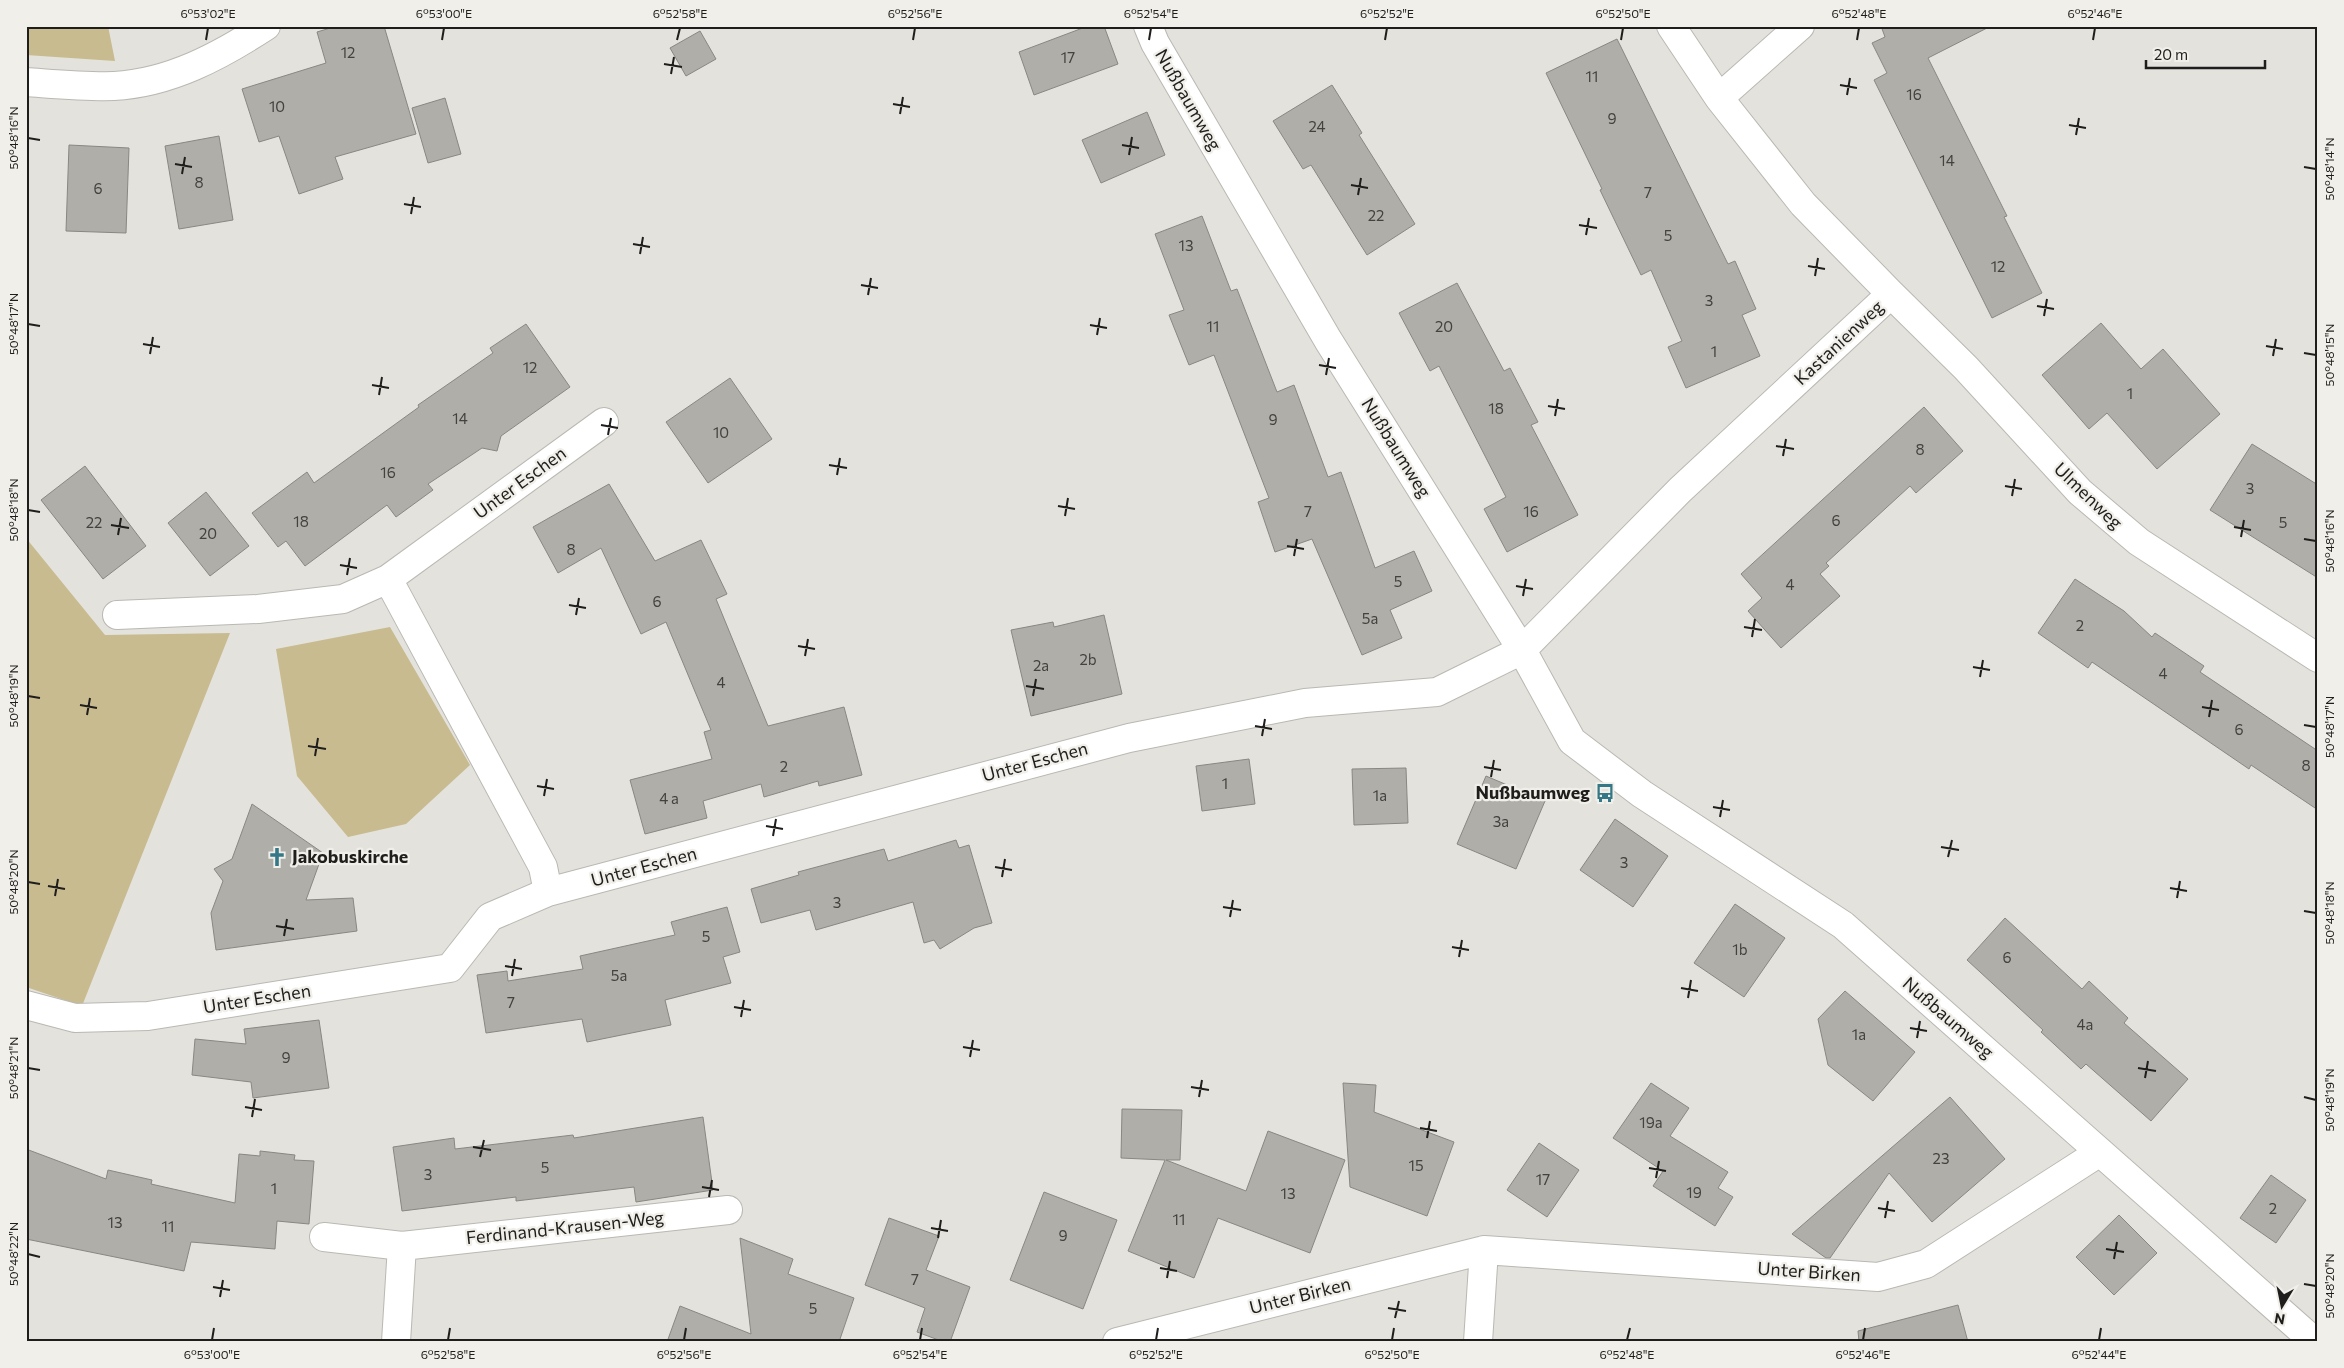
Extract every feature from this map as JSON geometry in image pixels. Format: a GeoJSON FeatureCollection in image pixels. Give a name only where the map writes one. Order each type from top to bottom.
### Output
{"type":"FeatureCollection","features":[{"type":"Feature","properties":{"kind":"street"},"geometry":{"type":"LineString","coordinates":[[26,82],[115,86],[158,79],[197,66],[266,26]]}},
{"type":"Feature","properties":{"kind":"street","name":"Nußbaumweg"},"geometry":{"type":"LineString","coordinates":[[1148,26],[1155,43],[1328,340],[1522,650],[1572,741],[1642,794],[1843,925],[2315,1342]]}},
{"type":"Feature","properties":{"kind":"street","name":"Kastanienweg"},"geometry":{"type":"LineString","coordinates":[[1522,650],[1680,490],[1891,294],[1803,204],[1719,98],[1671,26]]}},
{"type":"Feature","properties":{"kind":"street"},"geometry":{"type":"LineString","coordinates":[[1719,98],[1800,26]]}},
{"type":"Feature","properties":{"kind":"street","name":"Ulmenweg"},"geometry":{"type":"LineString","coordinates":[[1891,294],[1966,368],[2080,492],[2139,542],[2318,658]]}},
{"type":"Feature","properties":{"kind":"street","name":"Unter Eschen"},"geometry":{"type":"LineString","coordinates":[[117,615],[258,609],[343,599],[388,579],[604,422]]}},
{"type":"Feature","properties":{"kind":"street"},"geometry":{"type":"LineString","coordinates":[[388,579],[543,867],[548,892]]}},
{"type":"Feature","properties":{"kind":"street","name":"Unter Eschen"},"geometry":{"type":"LineString","coordinates":[[26,1005],[75,1018],[148,1016],[450,968],[490,917],[548,892],[1129,738],[1305,703],[1436,692],[1522,650]]}},
{"type":"Feature","properties":{"kind":"street","name":"Unter Birken"},"geometry":{"type":"LineString","coordinates":[[1117,1342],[1484,1250],[1878,1277],[1926,1264],[2100,1152]]}},
{"type":"Feature","properties":{"kind":"street","name":"Ferdinand-Krausen-Weg"},"geometry":{"type":"LineString","coordinates":[[324,1237],[402,1246],[728,1210]]}},
{"type":"Feature","properties":{"kind":"street"},"geometry":{"type":"LineString","coordinates":[[396,1342],[402,1246]]}},
{"type":"Feature","properties":{"kind":"street"},"geometry":{"type":"LineString","coordinates":[[1478,1342],[1484,1250]]}},
{"type":"Feature","properties":{"kind":"shaded area"},"geometry":{"type":"Polygon","coordinates":[[[26,26],[108,26],[115,61],[26,55],[26,26]]]}},
{"type":"Feature","properties":{"kind":"shaded area"},"geometry":{"type":"Polygon","coordinates":[[[26,538],[105,635],[230,633],[82,1006],[26,987],[26,538]]]}},
{"type":"Feature","properties":{"kind":"shaded area"},"geometry":{"type":"Polygon","coordinates":[[[390,627],[470,765],[406,824],[348,837],[297,776],[276,649],[390,627]]]}},
{"type":"Feature","properties":{"kind":"building"},"geometry":{"type":"Polygon","coordinates":[[[337,26],[384,26],[416,134],[335,157],[343,179],[299,194],[279,136],[259,142],[242,89],[326,63],[317,32],[337,26]]]}},
{"type":"Feature","properties":{"kind":"building"},"geometry":{"type":"Polygon","coordinates":[[[1088,26],[1104,26],[1118,64],[1034,95],[1019,52],[1088,26]]]}},
{"type":"Feature","properties":{"kind":"building"},"geometry":{"type":"Polygon","coordinates":[[[1881,26],[1991,26],[1928,58],[2007,216],[2004,217],[2042,293],[1992,318],[1874,80],[1887,73],[1872,43],[1885,37],[1881,26]]]}},
{"type":"Feature","properties":{"kind":"building"},"geometry":{"type":"Polygon","coordinates":[[[700,31],[716,59],[686,76],[670,48],[700,31]]]}},
{"type":"Feature","properties":{"kind":"building"},"geometry":{"type":"Polygon","coordinates":[[[1617,39],[1728,264],[1735,261],[1756,309],[1742,315],[1760,356],[1686,388],[1668,347],[1682,341],[1651,270],[1641,275],[1546,73],[1617,39]]]}},
{"type":"Feature","properties":{"kind":"building"},"geometry":{"type":"Polygon","coordinates":[[[1332,85],[1362,133],[1359,135],[1415,224],[1367,255],[1311,165],[1303,169],[1273,121],[1332,85]]]}},
{"type":"Feature","properties":{"kind":"building"},"geometry":{"type":"Polygon","coordinates":[[[445,98],[461,154],[428,163],[412,108],[445,98]]]}},
{"type":"Feature","properties":{"kind":"building"},"geometry":{"type":"Polygon","coordinates":[[[1147,112],[1165,155],[1101,183],[1082,140],[1147,112]]]}},
{"type":"Feature","properties":{"kind":"building"},"geometry":{"type":"Polygon","coordinates":[[[219,136],[233,220],[179,229],[165,146],[219,136]]]}},
{"type":"Feature","properties":{"kind":"building"},"geometry":{"type":"Polygon","coordinates":[[[69,145],[129,148],[126,233],[66,231],[69,145]]]}},
{"type":"Feature","properties":{"kind":"building"},"geometry":{"type":"Polygon","coordinates":[[[1202,216],[1231,291],[1237,289],[1277,392],[1294,385],[1328,477],[1341,472],[1375,568],[1414,551],[1432,591],[1390,610],[1402,638],[1362,655],[1312,539],[1275,552],[1258,502],[1269,498],[1214,355],[1189,365],[1169,315],[1184,310],[1155,234],[1202,216]]]}},
{"type":"Feature","properties":{"kind":"building"},"geometry":{"type":"Polygon","coordinates":[[[1457,283],[1504,371],[1510,368],[1538,422],[1531,425],[1578,515],[1507,552],[1484,509],[1506,497],[1439,366],[1430,371],[1399,313],[1457,283]]]}},
{"type":"Feature","properties":{"kind":"building"},"geometry":{"type":"Polygon","coordinates":[[[2101,323],[2141,369],[2163,349],[2220,414],[2157,469],[2107,413],[2089,429],[2042,375],[2101,323]]]}},
{"type":"Feature","properties":{"kind":"building"},"geometry":{"type":"Polygon","coordinates":[[[526,324],[570,387],[501,436],[497,451],[482,448],[428,484],[433,490],[396,517],[387,505],[305,566],[286,541],[278,547],[252,513],[307,472],[314,483],[419,407],[418,405],[493,353],[490,348],[526,324]]]}},
{"type":"Feature","properties":{"kind":"building"},"geometry":{"type":"Polygon","coordinates":[[[730,378],[772,439],[708,483],[666,422],[730,378]]]}},
{"type":"Feature","properties":{"kind":"building"},"geometry":{"type":"Polygon","coordinates":[[[1924,407],[1963,451],[1916,493],[1910,486],[1826,563],[1829,566],[1820,574],[1840,596],[1781,648],[1748,611],[1762,598],[1741,574],[1924,407]]]}},
{"type":"Feature","properties":{"kind":"building"},"geometry":{"type":"Polygon","coordinates":[[[2252,444],[2318,485],[2318,578],[2210,510],[2252,444]]]}},
{"type":"Feature","properties":{"kind":"building"},"geometry":{"type":"Polygon","coordinates":[[[85,466],[146,546],[103,579],[41,500],[85,466]]]}},
{"type":"Feature","properties":{"kind":"building"},"geometry":{"type":"Polygon","coordinates":[[[609,484],[655,561],[701,540],[727,594],[716,599],[768,726],[844,707],[862,775],[819,786],[818,781],[764,797],[761,784],[703,801],[707,818],[645,834],[630,780],[712,759],[704,732],[711,730],[666,622],[641,634],[601,548],[558,573],[533,527],[609,484]]]}},
{"type":"Feature","properties":{"kind":"building"},"geometry":{"type":"Polygon","coordinates":[[[206,492],[249,546],[210,576],[168,523],[206,492]]]}},
{"type":"Feature","properties":{"kind":"building"},"geometry":{"type":"Polygon","coordinates":[[[2075,579],[2124,611],[2152,637],[2155,633],[2204,666],[2200,672],[2318,751],[2318,810],[2251,765],[2249,769],[2092,662],[2088,668],[2038,633],[2075,579]]]}},
{"type":"Feature","properties":{"kind":"building"},"geometry":{"type":"Polygon","coordinates":[[[1104,615],[1122,694],[1031,716],[1011,630],[1053,622],[1054,627],[1104,615]]]}},
{"type":"Feature","properties":{"kind":"building"},"geometry":{"type":"Polygon","coordinates":[[[1249,759],[1255,804],[1202,811],[1196,766],[1249,759]]]}},
{"type":"Feature","properties":{"kind":"building"},"geometry":{"type":"Polygon","coordinates":[[[1406,768],[1408,823],[1354,825],[1352,769],[1406,768]]]}},
{"type":"Feature","properties":{"kind":"building"},"geometry":{"type":"Polygon","coordinates":[[[1486,776],[1545,801],[1516,869],[1457,844],[1486,776]]]}},
{"type":"Feature","properties":{"kind":"building"},"geometry":{"type":"Polygon","coordinates":[[[252,804],[323,853],[306,900],[353,898],[357,931],[216,950],[211,913],[223,881],[214,869],[232,859],[252,804]]]}},
{"type":"Feature","properties":{"kind":"building"},"geometry":{"type":"Polygon","coordinates":[[[1615,819],[1668,856],[1633,907],[1580,870],[1615,819]]]}},
{"type":"Feature","properties":{"kind":"building"},"geometry":{"type":"Polygon","coordinates":[[[956,840],[959,848],[969,845],[992,923],[974,928],[940,949],[934,940],[924,943],[913,902],[816,930],[810,910],[761,923],[751,889],[799,875],[798,872],[884,849],[888,861],[956,840]]]}},
{"type":"Feature","properties":{"kind":"building"},"geometry":{"type":"Polygon","coordinates":[[[1735,904],[1785,938],[1744,997],[1694,963],[1735,904]]]}},
{"type":"Feature","properties":{"kind":"building"},"geometry":{"type":"Polygon","coordinates":[[[727,907],[740,952],[723,957],[731,983],[665,1000],[671,1025],[587,1042],[582,1019],[486,1033],[477,975],[507,971],[508,981],[583,969],[580,956],[675,935],[671,922],[727,907]]]}},
{"type":"Feature","properties":{"kind":"building"},"geometry":{"type":"Polygon","coordinates":[[[2005,918],[2082,989],[2089,981],[2128,1018],[2124,1023],[2188,1079],[2151,1121],[2086,1064],[2081,1069],[2041,1032],[2043,1030],[1967,960],[2005,918]]]}},
{"type":"Feature","properties":{"kind":"building"},"geometry":{"type":"Polygon","coordinates":[[[1845,991],[1915,1052],[1873,1101],[1828,1065],[1818,1019],[1845,991]]]}},
{"type":"Feature","properties":{"kind":"building"},"geometry":{"type":"Polygon","coordinates":[[[319,1020],[329,1088],[253,1098],[251,1082],[192,1075],[195,1039],[246,1044],[244,1029],[319,1020]]]}},
{"type":"Feature","properties":{"kind":"building"},"geometry":{"type":"Polygon","coordinates":[[[1343,1083],[1376,1085],[1374,1112],[1454,1142],[1427,1216],[1350,1187],[1343,1083]]]}},
{"type":"Feature","properties":{"kind":"building"},"geometry":{"type":"Polygon","coordinates":[[[1651,1083],[1689,1108],[1670,1136],[1728,1172],[1718,1188],[1733,1197],[1715,1226],[1653,1186],[1663,1171],[1613,1138],[1651,1083]]]}},
{"type":"Feature","properties":{"kind":"building"},"geometry":{"type":"Polygon","coordinates":[[[1950,1097],[2005,1159],[1932,1222],[1889,1173],[1830,1258],[1826,1258],[1792,1234],[1950,1097]]]}},
{"type":"Feature","properties":{"kind":"building"},"geometry":{"type":"Polygon","coordinates":[[[1122,1109],[1182,1110],[1180,1160],[1166,1160],[1246,1191],[1268,1131],[1345,1160],[1310,1253],[1218,1218],[1194,1278],[1128,1251],[1165,1160],[1121,1158],[1122,1109]]]}},
{"type":"Feature","properties":{"kind":"building"},"geometry":{"type":"Polygon","coordinates":[[[703,1117],[713,1190],[636,1202],[634,1187],[516,1201],[516,1197],[402,1211],[393,1147],[454,1138],[455,1149],[573,1135],[574,1138],[703,1117]]]}},
{"type":"Feature","properties":{"kind":"building"},"geometry":{"type":"Polygon","coordinates":[[[1539,1143],[1579,1170],[1547,1217],[1507,1190],[1539,1143]]]}},
{"type":"Feature","properties":{"kind":"building"},"geometry":{"type":"Polygon","coordinates":[[[26,1149],[106,1179],[108,1170],[152,1180],[151,1184],[235,1203],[239,1154],[260,1156],[260,1151],[295,1155],[294,1160],[314,1161],[309,1224],[277,1221],[275,1249],[191,1242],[184,1271],[26,1239],[26,1149]]]}},
{"type":"Feature","properties":{"kind":"building"},"geometry":{"type":"Polygon","coordinates":[[[2271,1175],[2306,1200],[2276,1243],[2240,1218],[2271,1175]]]}},
{"type":"Feature","properties":{"kind":"building"},"geometry":{"type":"Polygon","coordinates":[[[1044,1192],[1117,1220],[1083,1309],[1010,1280],[1044,1192]]]}},
{"type":"Feature","properties":{"kind":"building"},"geometry":{"type":"Polygon","coordinates":[[[2119,1215],[2157,1253],[2114,1295],[2076,1257],[2119,1215]]]}},
{"type":"Feature","properties":{"kind":"building"},"geometry":{"type":"Polygon","coordinates":[[[889,1218],[939,1236],[926,1270],[970,1287],[950,1342],[944,1342],[917,1332],[925,1308],[865,1285],[889,1218]]]}},
{"type":"Feature","properties":{"kind":"building"},"geometry":{"type":"Polygon","coordinates":[[[740,1238],[793,1259],[788,1274],[854,1298],[839,1342],[667,1342],[680,1306],[751,1334],[740,1238]]]}},
{"type":"Feature","properties":{"kind":"building"},"geometry":{"type":"Polygon","coordinates":[[[1958,1305],[1968,1342],[1859,1342],[1858,1331],[1958,1305]]]}},
{"type":"Feature","properties":{"kind":"place","name":"Nußbaumweg"},"geometry":{"type":"Point","coordinates":[1605,793]}},
{"type":"Feature","properties":{"kind":"place","name":"Jakobuskirche"},"geometry":{"type":"Point","coordinates":[277,857]}}]}
